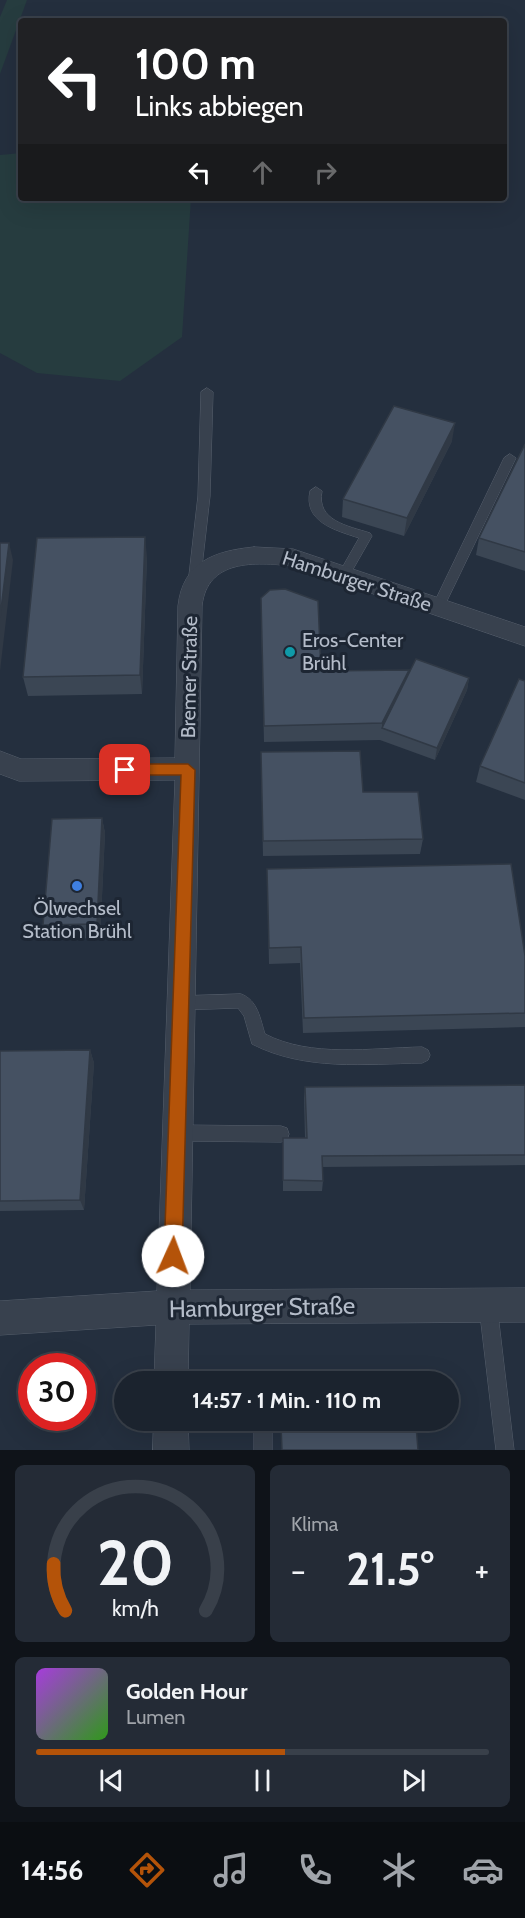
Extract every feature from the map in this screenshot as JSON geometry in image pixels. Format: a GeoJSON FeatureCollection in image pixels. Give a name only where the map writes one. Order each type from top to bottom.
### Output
{"type":"FeatureCollection","features":[{"type":"Feature","properties":{"kind":"street","name":"Hamburger Straße"},"geometry":{"type":"LineString","coordinates":[[194,584],[214,566],[246,556],[293,558],[525,637]]}},
{"type":"Feature","properties":{"kind":"street","name":"Bremer Straße"},"geometry":{"type":"LineString","coordinates":[[171,1371],[188,770],[190,606],[194,584]]}},
{"type":"Feature","properties":{"kind":"street"},"geometry":{"type":"LineString","coordinates":[[0,762],[19,770],[188,770]]}},
{"type":"Feature","properties":{"kind":"street","name":"Hamburger Straße"},"geometry":{"type":"LineString","coordinates":[[0,1318],[172,1307],[525,1305]]}},
{"type":"Feature","properties":{"kind":"street"},"geometry":{"type":"LineString","coordinates":[[171,1431],[171,1450]]}},
{"type":"Feature","properties":{"kind":"lane"},"geometry":{"type":"LineString","coordinates":[[194,584],[204,496],[207,392]]}},
{"type":"Feature","properties":{"kind":"lane"},"geometry":{"type":"LineString","coordinates":[[438,607],[510,458]]}},
{"type":"Feature","properties":{"kind":"lane"},"geometry":{"type":"LineString","coordinates":[[316,491],[313,500],[314,508],[320,516],[331,524],[366,536],[344,575]]}},
{"type":"Feature","properties":{"kind":"lane"},"geometry":{"type":"LineString","coordinates":[[181,1003],[241,1001],[252,1011],[258,1039],[271,1047],[299,1053],[422,1055]]}},
{"type":"Feature","properties":{"kind":"lane"},"geometry":{"type":"LineString","coordinates":[[177,1134],[281,1134]]}},
{"type":"Feature","properties":{"kind":"lane"},"geometry":{"type":"LineString","coordinates":[[488,1305],[505,1450]]}},
{"type":"Feature","properties":{"kind":"lane"},"geometry":{"type":"LineString","coordinates":[[263,1431],[263,1450]]}},
{"type":"Feature","properties":{"kind":"green space"},"geometry":{"type":"Polygon","coordinates":[[[7,0],[27,0],[20,18],[18,18],[18,25],[0,74],[0,17],[7,0]]]}},
{"type":"Feature","properties":{"kind":"green space"},"geometry":{"type":"Polygon","coordinates":[[[18,153],[18,201],[191,201],[182,337],[120,381],[37,373],[0,353],[0,155],[18,153]]]}},
{"type":"Feature","properties":{"kind":"building"},"geometry":{"type":"Polygon","coordinates":[[[394,406],[455,423],[407,518],[343,499],[394,406]]]}},
{"type":"Feature","properties":{"kind":"building"},"geometry":{"type":"Polygon","coordinates":[[[525,444],[525,552],[479,538],[525,444]]]}},
{"type":"Feature","properties":{"kind":"building"},"geometry":{"type":"Polygon","coordinates":[[[145,537],[140,675],[23,677],[37,538],[145,537]]]}},
{"type":"Feature","properties":{"kind":"building"},"geometry":{"type":"Polygon","coordinates":[[[0,543],[9,543],[0,618],[0,543]]]}},
{"type":"Feature","properties":{"kind":"building","name":"Eros-Center Brühl"},"geometry":{"type":"Polygon","coordinates":[[[285,589],[318,601],[321,671],[409,670],[382,723],[264,726],[261,598],[270,590],[285,589]]]}},
{"type":"Feature","properties":{"kind":"building"},"geometry":{"type":"Polygon","coordinates":[[[416,659],[469,678],[437,748],[382,728],[416,659]]]}},
{"type":"Feature","properties":{"kind":"building"},"geometry":{"type":"Polygon","coordinates":[[[519,679],[525,681],[525,783],[480,766],[519,679]]]}},
{"type":"Feature","properties":{"kind":"building"},"geometry":{"type":"Polygon","coordinates":[[[360,751],[363,792],[418,792],[423,839],[263,841],[261,752],[360,751]]]}},
{"type":"Feature","properties":{"kind":"building","name":"Ölwechsel Station Brühl"},"geometry":{"type":"Polygon","coordinates":[[[102,818],[97,924],[43,925],[52,819],[102,818]]]}},
{"type":"Feature","properties":{"kind":"building"},"geometry":{"type":"Polygon","coordinates":[[[511,864],[525,956],[525,1013],[304,1018],[301,947],[269,948],[267,869],[511,864]]]}},
{"type":"Feature","properties":{"kind":"building"},"geometry":{"type":"Polygon","coordinates":[[[90,1050],[80,1200],[0,1201],[0,1051],[90,1050]]]}},
{"type":"Feature","properties":{"kind":"building"},"geometry":{"type":"Polygon","coordinates":[[[525,1085],[525,1155],[322,1156],[323,1181],[283,1180],[283,1138],[307,1138],[305,1087],[525,1085]]]}},
{"type":"Feature","properties":{"kind":"building"},"geometry":{"type":"Polygon","coordinates":[[[281,1431],[416,1431],[418,1450],[282,1450],[281,1431]]]}},
{"type":"Feature","properties":{"kind":"place","name":"Eros-Center Brühl"},"geometry":{"type":"Point","coordinates":[290,652]}},
{"type":"Feature","properties":{"kind":"place","name":"Ölwechsel Station Brühl"},"geometry":{"type":"Point","coordinates":[77,886]}},
{"type":"Feature","properties":{"kind":"route"},"geometry":{"type":"LineString","coordinates":[[125,770],[188,770],[173,1256]]}}]}
